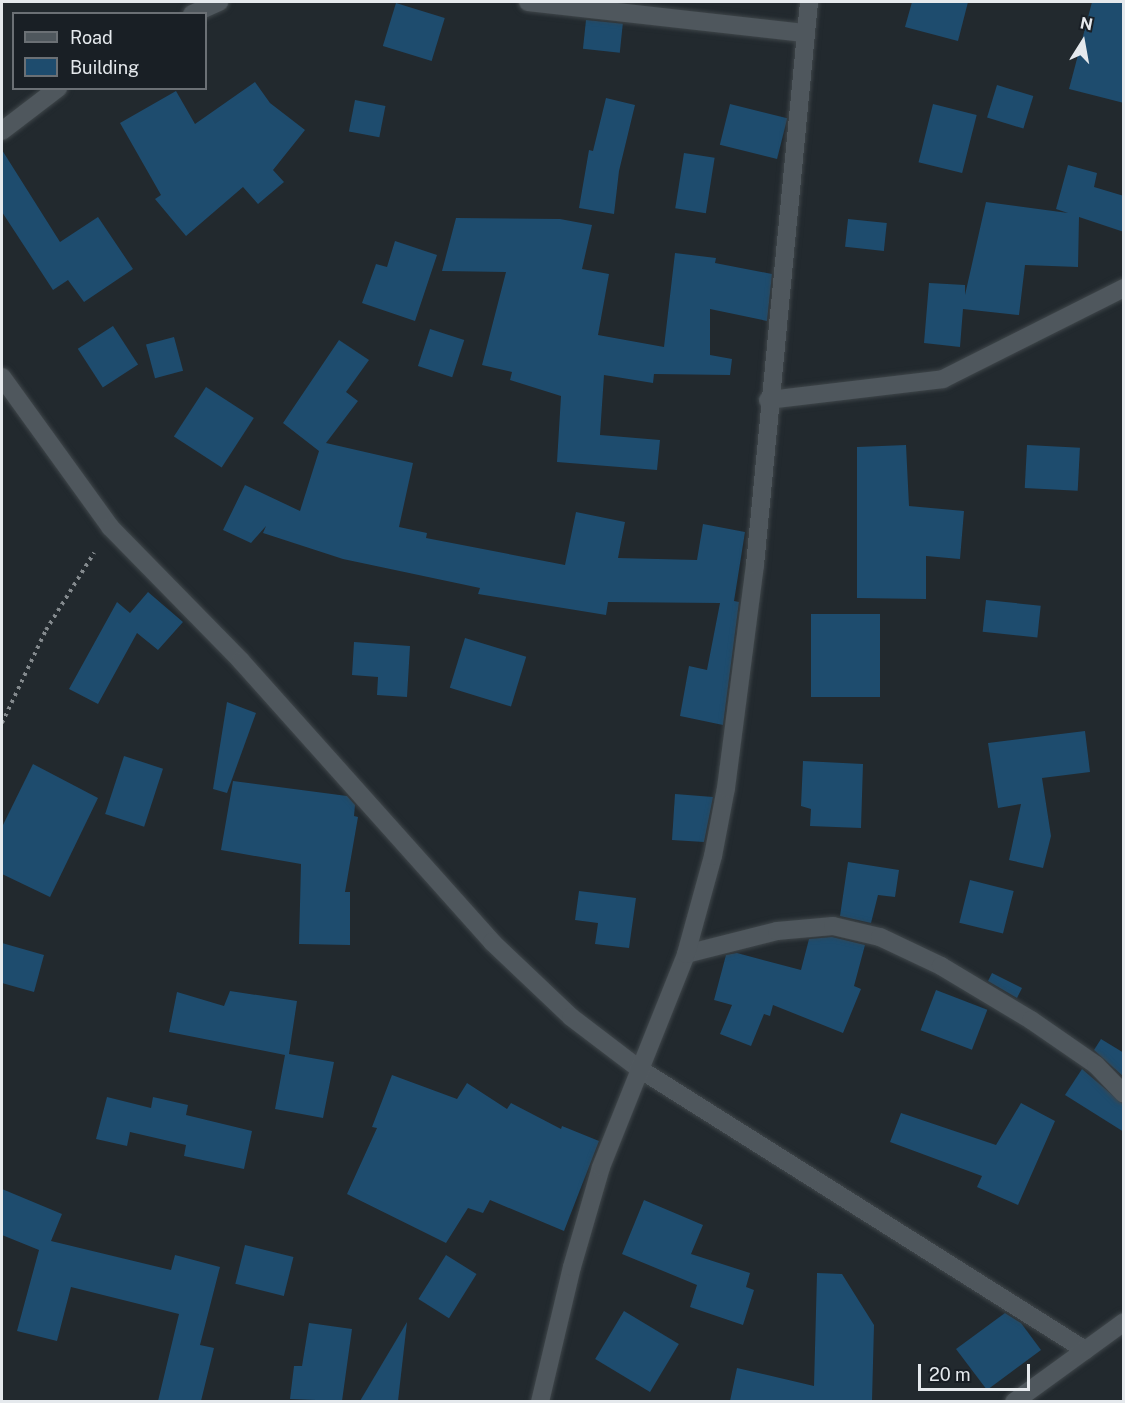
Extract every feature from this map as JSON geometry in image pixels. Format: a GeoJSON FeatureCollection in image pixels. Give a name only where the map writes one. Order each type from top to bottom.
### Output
{"type":"FeatureCollection","features":[{"type":"Feature","properties":{"kind":"street"},"geometry":{"type":"LineString","coordinates":[[196,12],[219,2]]}},
{"type":"Feature","properties":{"kind":"street"},"geometry":{"type":"LineString","coordinates":[[528,2],[804,33]]}},
{"type":"Feature","properties":{"kind":"street"},"geometry":{"type":"LineString","coordinates":[[540,1401],[585,1222],[638,1068],[686,954],[713,856],[726,788],[755,566],[768,400],[808,2]]}},
{"type":"Feature","properties":{"kind":"street"},"geometry":{"type":"LineString","coordinates":[[2,131],[55,90]]}},
{"type":"Feature","properties":{"kind":"street"},"geometry":{"type":"LineString","coordinates":[[768,400],[943,379],[1124,288]]}},
{"type":"Feature","properties":{"kind":"street"},"geometry":{"type":"LineString","coordinates":[[2,376],[110,527],[241,661],[492,942],[571,1017],[638,1068],[1085,1350]]}},
{"type":"Feature","properties":{"kind":"street"},"geometry":{"type":"LineString","coordinates":[[686,954],[777,931],[833,926],[880,937],[941,966],[1031,1020],[1096,1065],[1124,1094]]}},
{"type":"Feature","properties":{"kind":"street"},"geometry":{"type":"LineString","coordinates":[[1014,1401],[1124,1322]]}},
{"type":"Feature","properties":{"kind":"path"},"geometry":{"type":"LineString","coordinates":[[2,723],[46,630],[110,527]]}},
{"type":"Feature","properties":{"kind":"building"},"geometry":{"type":"Polygon","coordinates":[[[912,2],[968,2],[958,41],[905,27],[912,2]]]}},
{"type":"Feature","properties":{"kind":"building"},"geometry":{"type":"Polygon","coordinates":[[[1092,2],[1124,2],[1124,103],[1069,89],[1092,2]]]}},
{"type":"Feature","properties":{"kind":"building"},"geometry":{"type":"Polygon","coordinates":[[[396,3],[445,18],[432,61],[383,46],[396,3]]]}},
{"type":"Feature","properties":{"kind":"building"},"geometry":{"type":"Polygon","coordinates":[[[586,20],[623,24],[620,53],[583,49],[586,20]]]}},
{"type":"Feature","properties":{"kind":"building"},"geometry":{"type":"Polygon","coordinates":[[[255,82],[270,103],[305,130],[273,170],[284,182],[258,204],[243,187],[186,236],[155,199],[161,195],[120,123],[176,91],[195,124],[255,82]]]}},
{"type":"Feature","properties":{"kind":"building"},"geometry":{"type":"Polygon","coordinates":[[[997,85],[1033,96],[1023,129],[987,118],[997,85]]]}},
{"type":"Feature","properties":{"kind":"building"},"geometry":{"type":"Polygon","coordinates":[[[606,98],[635,105],[619,171],[614,214],[579,208],[589,150],[593,151],[606,98]]]}},
{"type":"Feature","properties":{"kind":"building"},"geometry":{"type":"Polygon","coordinates":[[[355,100],[385,106],[379,137],[349,131],[355,100]]]}},
{"type":"Feature","properties":{"kind":"building"},"geometry":{"type":"Polygon","coordinates":[[[730,104],[787,118],[777,159],[720,145],[730,104]]]}},
{"type":"Feature","properties":{"kind":"building"},"geometry":{"type":"Polygon","coordinates":[[[933,104],[977,115],[962,173],[918,162],[933,104]]]}},
{"type":"Feature","properties":{"kind":"building"},"geometry":{"type":"Polygon","coordinates":[[[2,150],[60,242],[98,217],[133,269],[84,302],[68,280],[53,290],[2,212],[2,150]]]}},
{"type":"Feature","properties":{"kind":"building"},"geometry":{"type":"Polygon","coordinates":[[[684,153],[715,158],[706,213],[675,208],[684,153]]]}},
{"type":"Feature","properties":{"kind":"building"},"geometry":{"type":"Polygon","coordinates":[[[1068,165],[1097,173],[1094,187],[1124,196],[1124,232],[1079,217],[1078,267],[1025,265],[1019,315],[963,309],[960,347],[924,343],[929,283],[965,285],[965,295],[986,202],[1068,213],[1056,209],[1068,165]]]}},
{"type":"Feature","properties":{"kind":"building"},"geometry":{"type":"Polygon","coordinates":[[[456,218],[560,219],[592,225],[582,269],[609,274],[598,335],[664,347],[675,253],[716,258],[715,263],[772,274],[767,321],[710,309],[710,355],[732,359],[730,375],[654,374],[653,383],[604,375],[600,435],[660,440],[657,470],[557,462],[561,396],[510,380],[512,372],[482,365],[506,272],[442,271],[456,218]]]}},
{"type":"Feature","properties":{"kind":"building"},"geometry":{"type":"Polygon","coordinates":[[[848,219],[887,223],[884,251],[845,247],[848,219]]]}},
{"type":"Feature","properties":{"kind":"building"},"geometry":{"type":"Polygon","coordinates":[[[395,241],[437,255],[415,321],[362,303],[376,264],[387,267],[395,241]]]}},
{"type":"Feature","properties":{"kind":"building"},"geometry":{"type":"Polygon","coordinates":[[[113,326],[138,365],[103,387],[78,349],[113,326]]]}},
{"type":"Feature","properties":{"kind":"building"},"geometry":{"type":"Polygon","coordinates":[[[430,329],[464,340],[452,377],[418,366],[430,329]]]}},
{"type":"Feature","properties":{"kind":"building"},"geometry":{"type":"Polygon","coordinates":[[[174,337],[183,371],[155,378],[146,345],[174,337]]]}},
{"type":"Feature","properties":{"kind":"building"},"geometry":{"type":"Polygon","coordinates":[[[339,340],[369,360],[346,392],[358,401],[326,443],[413,463],[399,527],[427,533],[426,538],[565,565],[576,512],[625,522],[618,558],[697,560],[703,524],[745,532],[734,601],[739,602],[723,725],[680,716],[689,666],[707,670],[720,603],[608,602],[606,615],[478,594],[480,588],[343,559],[263,533],[266,526],[251,543],[223,530],[245,485],[300,511],[319,451],[283,423],[339,340]]]}},
{"type":"Feature","properties":{"kind":"building"},"geometry":{"type":"Polygon","coordinates":[[[206,387],[254,418],[222,468],[174,436],[206,387]]]}},
{"type":"Feature","properties":{"kind":"building"},"geometry":{"type":"Polygon","coordinates":[[[906,445],[909,506],[964,511],[960,559],[926,556],[926,599],[857,598],[857,447],[906,445]]]}},
{"type":"Feature","properties":{"kind":"building"},"geometry":{"type":"Polygon","coordinates":[[[1027,445],[1080,448],[1078,491],[1025,488],[1027,445]]]}},
{"type":"Feature","properties":{"kind":"building"},"geometry":{"type":"Polygon","coordinates":[[[148,592],[183,622],[158,650],[137,633],[98,704],[69,689],[117,602],[130,613],[148,592]]]}},
{"type":"Feature","properties":{"kind":"building"},"geometry":{"type":"Polygon","coordinates":[[[986,600],[1041,606],[1037,638],[983,632],[986,600]]]}},
{"type":"Feature","properties":{"kind":"building"},"geometry":{"type":"Polygon","coordinates":[[[811,614],[880,614],[880,697],[811,697],[811,614]]]}},
{"type":"Feature","properties":{"kind":"building"},"geometry":{"type":"Polygon","coordinates":[[[465,638],[526,657],[511,706],[450,688],[465,638]]]}},
{"type":"Feature","properties":{"kind":"building"},"geometry":{"type":"Polygon","coordinates":[[[354,642],[410,646],[407,697],[377,695],[378,677],[352,675],[354,642]]]}},
{"type":"Feature","properties":{"kind":"building"},"geometry":{"type":"Polygon","coordinates":[[[227,702],[256,713],[227,793],[213,789],[227,702]]]}},
{"type":"Feature","properties":{"kind":"building"},"geometry":{"type":"Polygon","coordinates":[[[1085,731],[1090,772],[1042,778],[1051,836],[1043,868],[1009,860],[1021,804],[998,808],[988,743],[1085,731]]]}},
{"type":"Feature","properties":{"kind":"building"},"geometry":{"type":"Polygon","coordinates":[[[124,756],[163,769],[144,827],[105,814],[124,756]]]}},
{"type":"Feature","properties":{"kind":"building"},"geometry":{"type":"Polygon","coordinates":[[[803,761],[863,764],[861,828],[810,826],[811,809],[801,806],[803,761]]]}},
{"type":"Feature","properties":{"kind":"building"},"geometry":{"type":"Polygon","coordinates":[[[33,764],[98,798],[50,897],[2,874],[2,827],[33,764]]]}},
{"type":"Feature","properties":{"kind":"building"},"geometry":{"type":"Polygon","coordinates":[[[233,781],[347,796],[355,805],[354,816],[358,817],[345,892],[350,892],[350,945],[299,944],[301,864],[221,850],[233,781]]]}},
{"type":"Feature","properties":{"kind":"building"},"geometry":{"type":"Polygon","coordinates":[[[675,794],[713,797],[704,842],[672,840],[675,794]]]}},
{"type":"Feature","properties":{"kind":"building"},"geometry":{"type":"Polygon","coordinates":[[[848,862],[899,870],[895,897],[878,895],[871,923],[840,916],[848,862]]]}},
{"type":"Feature","properties":{"kind":"building"},"geometry":{"type":"Polygon","coordinates":[[[970,880],[1014,891],[1003,934],[959,923],[970,880]]]}},
{"type":"Feature","properties":{"kind":"building"},"geometry":{"type":"Polygon","coordinates":[[[579,891],[636,898],[629,948],[595,944],[598,923],[575,920],[579,891]]]}},
{"type":"Feature","properties":{"kind":"building"},"geometry":{"type":"Polygon","coordinates":[[[832,937],[865,945],[854,986],[861,989],[843,1033],[773,1005],[770,1016],[764,1014],[751,1046],[720,1034],[732,1005],[714,1000],[726,955],[737,953],[801,970],[809,939],[832,937]]]}},
{"type":"Feature","properties":{"kind":"building"},"geometry":{"type":"Polygon","coordinates":[[[2,943],[44,955],[34,992],[2,983],[2,943]]]}},
{"type":"Feature","properties":{"kind":"building"},"geometry":{"type":"Polygon","coordinates":[[[992,973],[1022,988],[1017,998],[988,981],[992,973]]]}},
{"type":"Feature","properties":{"kind":"building"},"geometry":{"type":"Polygon","coordinates":[[[936,990],[987,1010],[972,1050],[921,1030],[936,990]]]}},
{"type":"Feature","properties":{"kind":"building"},"geometry":{"type":"Polygon","coordinates":[[[230,991],[297,1001],[289,1054],[334,1062],[323,1118],[275,1109],[285,1055],[169,1032],[177,992],[224,1006],[230,991]]]}},
{"type":"Feature","properties":{"kind":"building"},"geometry":{"type":"Polygon","coordinates":[[[1101,1039],[1124,1053],[1124,1077],[1094,1050],[1101,1039]]]}},
{"type":"Feature","properties":{"kind":"building"},"geometry":{"type":"Polygon","coordinates":[[[1082,1069],[1124,1105],[1124,1132],[1065,1095],[1082,1069]]]}},
{"type":"Feature","properties":{"kind":"building"},"geometry":{"type":"Polygon","coordinates":[[[392,1075],[457,1099],[467,1083],[507,1109],[511,1103],[561,1129],[562,1126],[599,1141],[564,1231],[490,1200],[483,1213],[468,1208],[446,1243],[347,1194],[377,1128],[372,1127],[392,1075]]]}},
{"type":"Feature","properties":{"kind":"building"},"geometry":{"type":"Polygon","coordinates":[[[107,1097],[151,1108],[153,1097],[188,1105],[186,1115],[252,1131],[244,1169],[184,1156],[186,1145],[130,1132],[127,1146],[96,1139],[107,1097]]]}},
{"type":"Feature","properties":{"kind":"building"},"geometry":{"type":"Polygon","coordinates":[[[1021,1103],[1055,1121],[1018,1205],[977,1187],[982,1176],[890,1142],[901,1113],[996,1145],[1021,1103]]]}},
{"type":"Feature","properties":{"kind":"building"},"geometry":{"type":"Polygon","coordinates":[[[2,1189],[62,1214],[51,1241],[171,1270],[175,1255],[220,1267],[200,1345],[214,1348],[201,1401],[158,1401],[179,1314],[71,1287],[57,1341],[17,1331],[39,1250],[2,1235],[2,1189]]]}},
{"type":"Feature","properties":{"kind":"building"},"geometry":{"type":"Polygon","coordinates":[[[644,1200],[703,1225],[691,1254],[750,1273],[746,1287],[754,1290],[743,1325],[690,1307],[697,1285],[622,1254],[644,1200]]]}},
{"type":"Feature","properties":{"kind":"building"},"geometry":{"type":"Polygon","coordinates":[[[245,1245],[294,1257],[284,1296],[235,1284],[245,1245]]]}},
{"type":"Feature","properties":{"kind":"building"},"geometry":{"type":"Polygon","coordinates":[[[446,1255],[477,1274],[449,1318],[418,1299],[446,1255]]]}},
{"type":"Feature","properties":{"kind":"building"},"geometry":{"type":"Polygon","coordinates":[[[817,1273],[842,1274],[874,1325],[872,1401],[730,1401],[737,1368],[814,1386],[817,1273]]]}},
{"type":"Feature","properties":{"kind":"building"},"geometry":{"type":"Polygon","coordinates":[[[624,1311],[679,1344],[650,1392],[595,1359],[624,1311]]]}},
{"type":"Feature","properties":{"kind":"building"},"geometry":{"type":"Polygon","coordinates":[[[1005,1313],[1021,1323],[1041,1350],[987,1390],[956,1349],[1005,1313]]]}},
{"type":"Feature","properties":{"kind":"building"},"geometry":{"type":"Polygon","coordinates":[[[407,1322],[398,1401],[360,1401],[407,1322]]]}},
{"type":"Feature","properties":{"kind":"building"},"geometry":{"type":"Polygon","coordinates":[[[309,1323],[352,1329],[342,1401],[290,1399],[294,1366],[302,1366],[309,1323]]]}}]}
